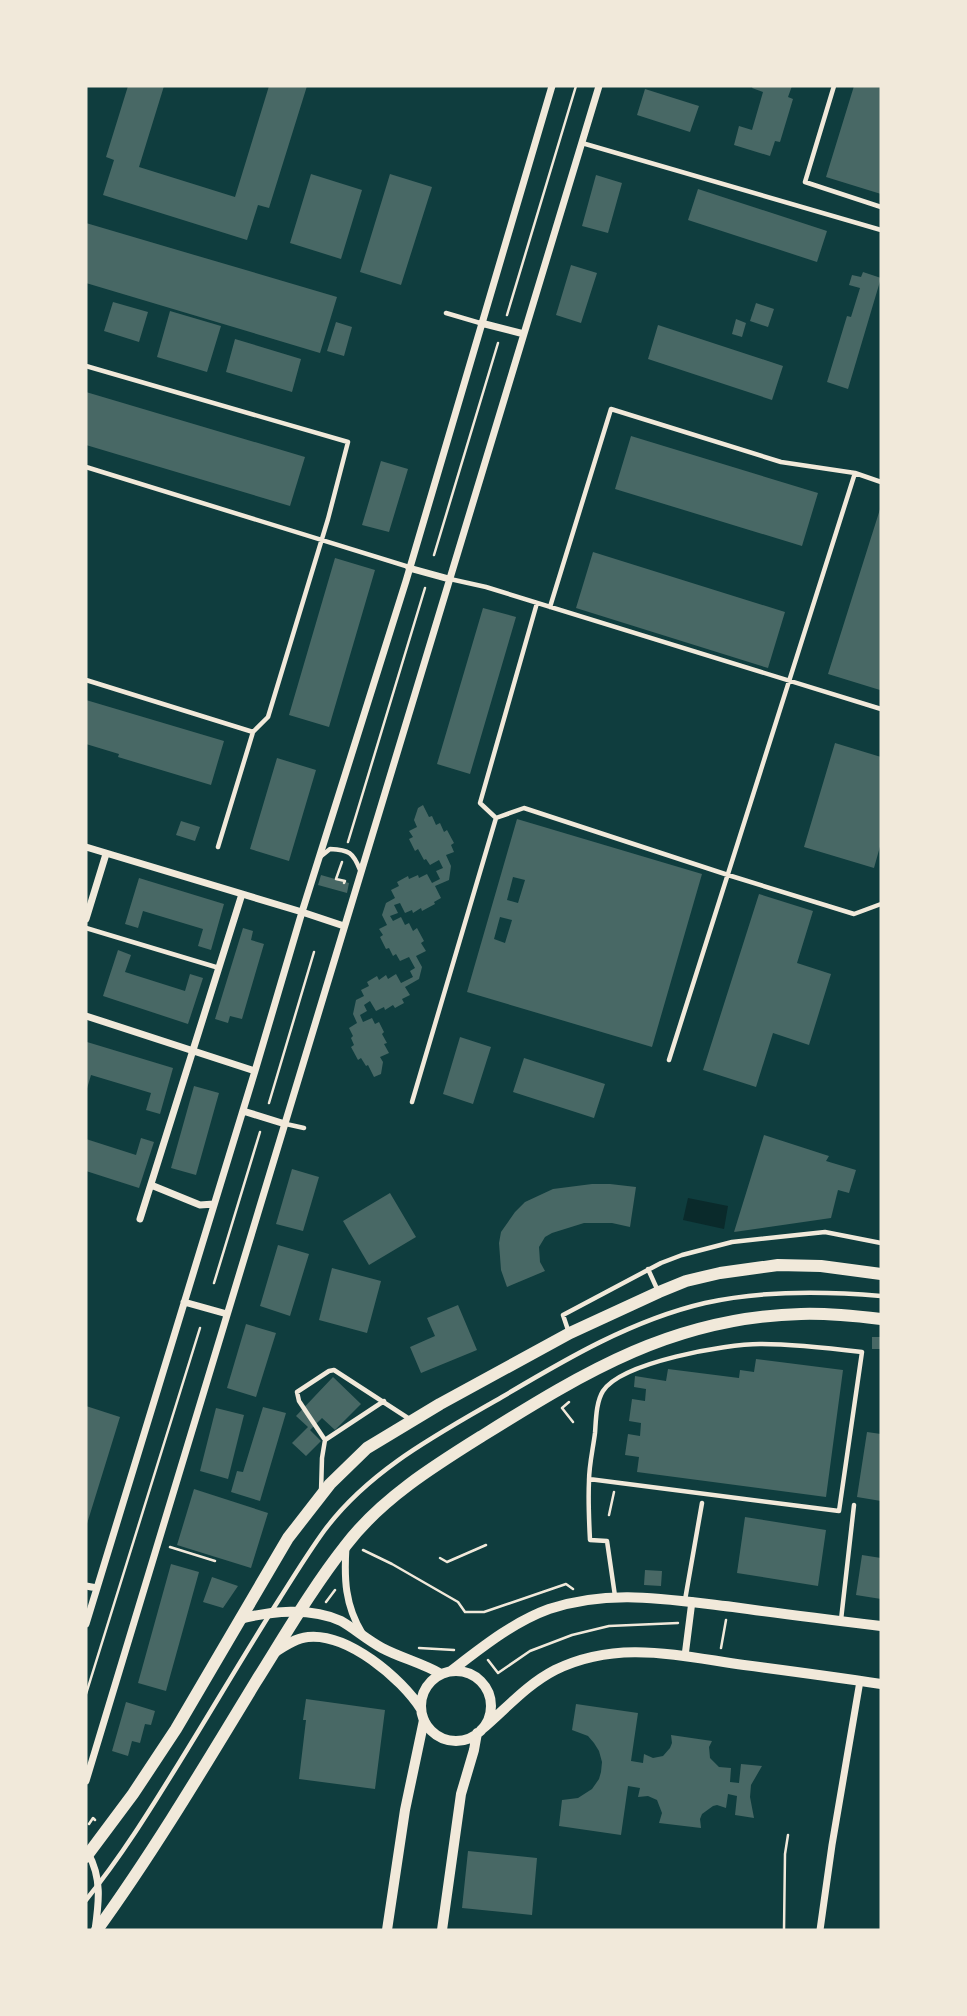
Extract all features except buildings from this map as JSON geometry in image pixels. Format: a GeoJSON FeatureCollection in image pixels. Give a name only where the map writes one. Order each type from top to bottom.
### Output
{"type":"FeatureCollection","features":[{"type":"Feature","properties":{"kind":"main road"},"geometry":{"type":"LineString","coordinates":[[87,1853],[132,1794],[169,1738],[288,1538],[321,1495],[367,1448],[412,1420],[570,1333],[659,1292],[707,1276],[764,1266],[806,1265],[881,1274]]}},
{"type":"Feature","properties":{"kind":"main road"},"geometry":{"type":"LineString","coordinates":[[96,1930],[148,1857],[300,1612],[347,1543],[383,1506],[455,1453],[579,1377],[664,1338],[737,1320],[802,1314],[881,1319]]}},
{"type":"Feature","properties":{"kind":"street"},"geometry":{"type":"LineString","coordinates":[[86,1624],[318,859],[410,568],[552,86]]}},
{"type":"Feature","properties":{"kind":"street"},"geometry":{"type":"LineString","coordinates":[[86,1781],[599,86]]}},
{"type":"Feature","properties":{"kind":"street"},"geometry":{"type":"LineString","coordinates":[[481,323],[524,334]]}},
{"type":"Feature","properties":{"kind":"street"},"geometry":{"type":"LineString","coordinates":[[410,568],[449,579]]}},
{"type":"Feature","properties":{"kind":"street"},"geometry":{"type":"LineString","coordinates":[[86,848],[344,926]]}},
{"type":"Feature","properties":{"kind":"street"},"geometry":{"type":"LineString","coordinates":[[86,919],[106,854]]}},
{"type":"Feature","properties":{"kind":"street"},"geometry":{"type":"LineString","coordinates":[[140,1219],[242,894]]}},
{"type":"Feature","properties":{"kind":"street"},"geometry":{"type":"LineString","coordinates":[[86,1016],[255,1071]]}},
{"type":"Feature","properties":{"kind":"street"},"geometry":{"type":"LineString","coordinates":[[243,1111],[285,1124]]}},
{"type":"Feature","properties":{"kind":"street"},"geometry":{"type":"LineString","coordinates":[[151,1185],[200,1205],[214,1204]]}},
{"type":"Feature","properties":{"kind":"street"},"geometry":{"type":"LineString","coordinates":[[184,1302],[227,1314]]}},
{"type":"Feature","properties":{"kind":"street"},"geometry":{"type":"LineString","coordinates":[[347,1543],[345,1588],[352,1615],[362,1634]]}},
{"type":"Feature","properties":{"kind":"street"},"geometry":{"type":"LineString","coordinates":[[86,1586],[97,1588]]}},
{"type":"Feature","properties":{"kind":"street"},"geometry":{"type":"LineString","coordinates":[[421,1709],[425,1688],[432,1680],[520,1623],[557,1607],[589,1600],[643,1596],[881,1626]]}},
{"type":"Feature","properties":{"kind":"street"},"geometry":{"type":"LineString","coordinates":[[685,1656],[688,1601]]}},
{"type":"Feature","properties":{"kind":"street"},"geometry":{"type":"LineString","coordinates":[[240,1619],[256,1615],[300,1612],[337,1619],[386,1650],[446,1673],[461,1671],[472,1675],[481,1681],[487,1690],[491,1711],[488,1721],[479,1732],[459,1803],[442,1930]]}},
{"type":"Feature","properties":{"kind":"street"},"geometry":{"type":"LineString","coordinates":[[274,1653],[305,1638],[335,1640],[389,1673],[409,1692],[421,1709],[430,1730],[450,1741],[461,1741],[479,1732],[530,1685],[555,1670],[576,1661],[623,1651],[685,1656],[881,1684]]}},
{"type":"Feature","properties":{"kind":"street"},"geometry":{"type":"LineString","coordinates":[[820,1930],[860,1681]]}},
{"type":"Feature","properties":{"kind":"street"},"geometry":{"type":"LineString","coordinates":[[387,1930],[405,1810],[424,1720]]}},
{"type":"Feature","properties":{"kind":"street"},"geometry":{"type":"LineString","coordinates":[[87,1853],[93,1862],[99,1884],[96,1930]]}},
{"type":"Feature","properties":{"kind":"lane"},"geometry":{"type":"LineString","coordinates":[[834,86],[805,182],[881,206]]}},
{"type":"Feature","properties":{"kind":"lane"},"geometry":{"type":"LineString","coordinates":[[582,142],[881,230]]}},
{"type":"Feature","properties":{"kind":"lane"},"geometry":{"type":"LineString","coordinates":[[446,313],[481,323]]}},
{"type":"Feature","properties":{"kind":"lane"},"geometry":{"type":"LineString","coordinates":[[86,366],[348,442],[268,717],[253,732],[218,847]]}},
{"type":"Feature","properties":{"kind":"lane"},"geometry":{"type":"LineString","coordinates":[[550,607],[611,408],[781,462],[855,473],[881,482]]}},
{"type":"Feature","properties":{"kind":"lane"},"geometry":{"type":"LineString","coordinates":[[86,467],[410,568]]}},
{"type":"Feature","properties":{"kind":"lane"},"geometry":{"type":"LineString","coordinates":[[669,1060],[855,473]]}},
{"type":"Feature","properties":{"kind":"lane"},"geometry":{"type":"LineString","coordinates":[[449,579],[486,587],[881,709]]}},
{"type":"Feature","properties":{"kind":"lane"},"geometry":{"type":"LineString","coordinates":[[496,818],[480,803],[537,603]]}},
{"type":"Feature","properties":{"kind":"lane"},"geometry":{"type":"LineString","coordinates":[[86,680],[253,732]]}},
{"type":"Feature","properties":{"kind":"lane"},"geometry":{"type":"LineString","coordinates":[[496,818],[524,808],[854,914],[881,904]]}},
{"type":"Feature","properties":{"kind":"lane"},"geometry":{"type":"LineString","coordinates":[[412,1102],[496,818]]}},
{"type":"Feature","properties":{"kind":"lane"},"geometry":{"type":"LineString","coordinates":[[318,859],[330,849],[345,850],[356,858],[361,871]]}},
{"type":"Feature","properties":{"kind":"lane"},"geometry":{"type":"LineString","coordinates":[[86,928],[219,968]]}},
{"type":"Feature","properties":{"kind":"lane"},"geometry":{"type":"LineString","coordinates":[[285,1124],[303,1128]]}},
{"type":"Feature","properties":{"kind":"lane"},"geometry":{"type":"LineString","coordinates":[[570,1333],[563,1315],[648,1269],[682,1255],[745,1241],[825,1232],[881,1243]]}},
{"type":"Feature","properties":{"kind":"lane"},"geometry":{"type":"LineString","coordinates":[[648,1269],[659,1292]]}},
{"type":"Feature","properties":{"kind":"lane"},"geometry":{"type":"LineString","coordinates":[[86,1900],[153,1805],[323,1532],[368,1483],[422,1445],[577,1354],[642,1324],[708,1302],[781,1293],[881,1296]]}},
{"type":"Feature","properties":{"kind":"lane"},"geometry":{"type":"LineString","coordinates":[[589,1479],[839,1511],[862,1352],[759,1344],[723,1347],[651,1364],[619,1378],[603,1392],[598,1404],[589,1479],[590,1540],[607,1541],[615,1597]]}},
{"type":"Feature","properties":{"kind":"lane"},"geometry":{"type":"LineString","coordinates":[[321,1495],[325,1440],[297,1392],[329,1371],[340,1372],[412,1420]]}},
{"type":"Feature","properties":{"kind":"lane"},"geometry":{"type":"LineString","coordinates":[[325,1440],[384,1401]]}},
{"type":"Feature","properties":{"kind":"lane"},"geometry":{"type":"LineString","coordinates":[[688,1601],[702,1503]]}},
{"type":"Feature","properties":{"kind":"lane"},"geometry":{"type":"LineString","coordinates":[[841,1621],[854,1505]]}},
{"type":"Feature","properties":{"kind":"path"},"geometry":{"type":"LineString","coordinates":[[507,315],[576,86]]}},
{"type":"Feature","properties":{"kind":"path"},"geometry":{"type":"LineString","coordinates":[[434,555],[498,343]]}},
{"type":"Feature","properties":{"kind":"path"},"geometry":{"type":"LineString","coordinates":[[353,824],[425,588]]}},
{"type":"Feature","properties":{"kind":"path"},"geometry":{"type":"LineString","coordinates":[[343,858],[336,879],[345,881]]}},
{"type":"Feature","properties":{"kind":"path"},"geometry":{"type":"LineString","coordinates":[[269,1103],[314,952]]}},
{"type":"Feature","properties":{"kind":"path"},"geometry":{"type":"LineString","coordinates":[[214,1283],[260,1132]]}},
{"type":"Feature","properties":{"kind":"path"},"geometry":{"type":"LineString","coordinates":[[86,1695],[200,1328]]}},
{"type":"Feature","properties":{"kind":"path"},"geometry":{"type":"LineString","coordinates":[[570,1402],[562,1408],[573,1422]]}},
{"type":"Feature","properties":{"kind":"path"},"geometry":{"type":"LineString","coordinates":[[609,1516],[616,1482]]}},
{"type":"Feature","properties":{"kind":"path"},"geometry":{"type":"LineString","coordinates":[[347,1543],[392,1564],[458,1602],[465,1612],[484,1612],[566,1584],[589,1600]]}},
{"type":"Feature","properties":{"kind":"path"},"geometry":{"type":"LineString","coordinates":[[440,1558],[447,1562],[486,1545]]}},
{"type":"Feature","properties":{"kind":"path"},"geometry":{"type":"LineString","coordinates":[[170,1547],[215,1561]]}},
{"type":"Feature","properties":{"kind":"path"},"geometry":{"type":"LineString","coordinates":[[322,1607],[335,1590]]}},
{"type":"Feature","properties":{"kind":"path"},"geometry":{"type":"LineString","coordinates":[[719,1661],[728,1607]]}},
{"type":"Feature","properties":{"kind":"path"},"geometry":{"type":"LineString","coordinates":[[485,1657],[498,1673],[530,1651],[572,1634],[609,1626],[678,1623]]}},
{"type":"Feature","properties":{"kind":"path"},"geometry":{"type":"LineString","coordinates":[[415,1647],[456,1650]]}},
{"type":"Feature","properties":{"kind":"path"},"geometry":{"type":"LineString","coordinates":[[89,1824],[93,1818],[97,1822]]}},
{"type":"Feature","properties":{"kind":"path"},"geometry":{"type":"LineString","coordinates":[[784,1930],[785,1854],[788,1835]]}},
{"type":"Feature","properties":{"kind":"water"},"geometry":{"type":"Polygon","coordinates":[[[688,1198],[728,1206],[724,1229],[683,1220],[688,1198]]]}}]}
